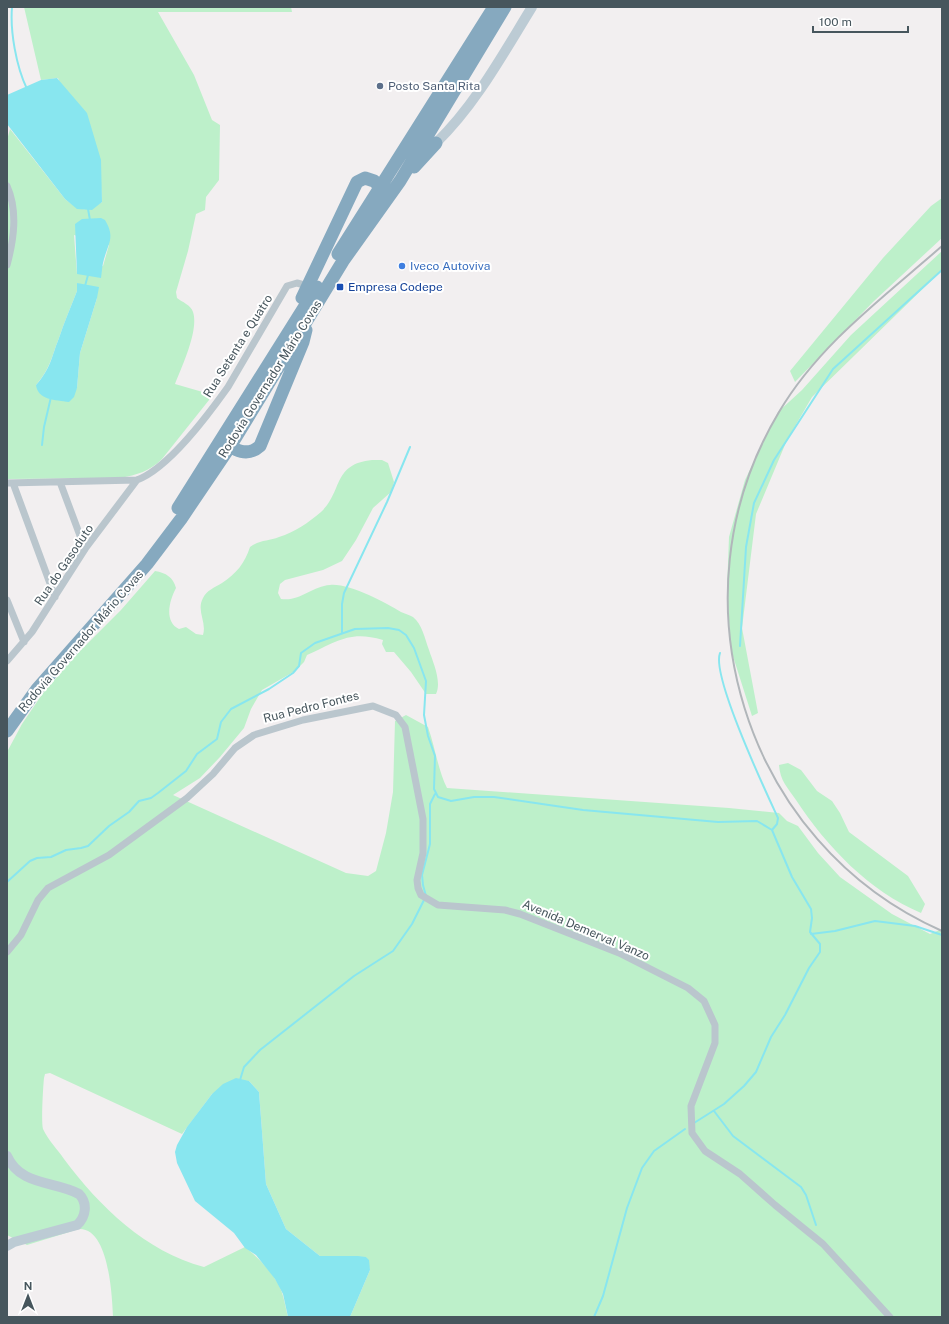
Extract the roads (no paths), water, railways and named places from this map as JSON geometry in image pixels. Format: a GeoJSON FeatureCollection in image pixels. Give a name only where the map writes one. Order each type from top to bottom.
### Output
{"type":"FeatureCollection","features":[{"type":"Feature","properties":{"kind":"highway","name":"Rodovia Governador Mário Covas"},"geometry":{"type":"LineString","coordinates":[[7,731],[37,689],[147,564],[181,519],[231,445],[304,316],[381,186],[494,7]]}},
{"type":"Feature","properties":{"kind":"highway","name":"Rodovia Governador Mário Covas"},"geometry":{"type":"LineString","coordinates":[[9,717],[31,687],[139,560],[175,513],[227,428],[376,213],[430,142],[506,7]]}},
{"type":"Feature","properties":{"kind":"highway"},"geometry":{"type":"LineString","coordinates":[[227,428],[228,440],[231,445],[239,451],[255,451],[260,446],[303,342],[304,316],[301,301],[357,182],[365,178],[374,180],[381,186],[382,195],[376,213]]}},
{"type":"Feature","properties":{"kind":"street"},"geometry":{"type":"LineString","coordinates":[[430,142],[450,129],[476,95],[532,7]]}},
{"type":"Feature","properties":{"kind":"street"},"geometry":{"type":"LineString","coordinates":[[7,186],[13,203],[14,218],[11,248],[7,265]]}},
{"type":"Feature","properties":{"kind":"street","name":"Rua Setenta e Quatro"},"geometry":{"type":"LineString","coordinates":[[137,480],[151,473],[175,451],[217,402],[228,387],[287,286],[297,283],[308,286]]}},
{"type":"Feature","properties":{"kind":"street"},"geometry":{"type":"LineString","coordinates":[[55,597],[10,483],[137,480]]}},
{"type":"Feature","properties":{"kind":"street","name":"Rua do Gasoduto"},"geometry":{"type":"LineString","coordinates":[[7,661],[24,642],[55,597],[85,549],[137,480]]}},
{"type":"Feature","properties":{"kind":"street"},"geometry":{"type":"LineString","coordinates":[[60,482],[85,549]]}},
{"type":"Feature","properties":{"kind":"street"},"geometry":{"type":"LineString","coordinates":[[7,600],[24,642]]}},
{"type":"Feature","properties":{"kind":"street","name":"Rua Pedro Fontes"},"geometry":{"type":"LineString","coordinates":[[7,952],[21,935],[38,900],[48,888],[109,855],[187,798],[244,741],[263,732],[303,720],[366,706],[378,707],[396,715],[405,727],[423,819],[423,853],[417,880],[418,888],[425,899]]}},
{"type":"Feature","properties":{"kind":"street","name":"Avenida Demerval Vanzo"},"geometry":{"type":"LineString","coordinates":[[425,899],[438,905],[512,911],[619,953],[688,988],[704,1001],[715,1025],[715,1043],[691,1106],[692,1132],[705,1151],[740,1174],[823,1244],[890,1317]]}},
{"type":"Feature","properties":{"kind":"street"},"geometry":{"type":"LineString","coordinates":[[7,1156],[10,1162],[22,1175],[79,1194],[84,1201],[85,1209],[84,1217],[77,1225],[14,1242],[7,1246]]}},
{"type":"Feature","properties":{"kind":"water"},"geometry":{"type":"Polygon","coordinates":[[[57,78],[87,113],[101,160],[102,202],[92,210],[77,209],[65,199],[7,124],[7,95],[41,80],[57,78]]]}},
{"type":"Feature","properties":{"kind":"water"},"geometry":{"type":"Polygon","coordinates":[[[101,218],[105,220],[108,226],[110,231],[110,240],[103,261],[101,278],[77,274],[75,224],[82,219],[101,218]]]}},
{"type":"Feature","properties":{"kind":"water"},"geometry":{"type":"Polygon","coordinates":[[[77,283],[99,287],[97,298],[80,353],[77,388],[74,397],[69,402],[53,400],[40,394],[36,385],[50,363],[77,291],[77,283]]]}},
{"type":"Feature","properties":{"kind":"water"},"geometry":{"type":"Polygon","coordinates":[[[236,1078],[249,1081],[259,1092],[266,1184],[286,1229],[320,1256],[358,1256],[366,1257],[369,1260],[370,1270],[350,1317],[288,1317],[283,1294],[275,1279],[256,1255],[245,1248],[234,1233],[195,1201],[177,1163],[175,1152],[177,1145],[187,1127],[212,1094],[223,1084],[236,1078]]]}},
{"type":"Feature","properties":{"kind":"waterway"},"geometry":{"type":"LineString","coordinates":[[12,7],[12,27],[17,59],[27,89]]}},
{"type":"Feature","properties":{"kind":"waterway"},"geometry":{"type":"LineString","coordinates":[[88,209],[90,220]]}},
{"type":"Feature","properties":{"kind":"waterway"},"geometry":{"type":"LineString","coordinates":[[740,646],[746,547],[754,503],[774,460],[833,369],[942,270]]}},
{"type":"Feature","properties":{"kind":"waterway"},"geometry":{"type":"LineString","coordinates":[[85,286],[88,275]]}},
{"type":"Feature","properties":{"kind":"waterway"},"geometry":{"type":"LineString","coordinates":[[42,445],[44,427],[51,397]]}},
{"type":"Feature","properties":{"kind":"waterway"},"geometry":{"type":"LineString","coordinates":[[342,633],[342,604],[344,593],[387,502],[410,447]]}},
{"type":"Feature","properties":{"kind":"waterway"},"geometry":{"type":"LineString","coordinates":[[7,882],[30,861],[37,858],[51,857],[66,850],[88,846],[109,826],[129,812],[139,801],[151,798],[158,793],[186,771],[197,754],[217,739],[221,722],[231,709],[269,689],[293,673],[299,666],[301,653],[315,643],[355,629],[388,628],[399,630],[406,635],[414,648],[426,681],[424,715],[428,736],[435,756],[434,789],[438,797],[451,801],[474,797],[494,797],[583,810],[718,822],[757,821],[772,830],[792,877],[811,909],[812,918],[810,932],[820,944],[820,952],[809,968],[785,1015],[771,1037],[756,1072],[744,1086],[724,1104],[694,1123]]}},
{"type":"Feature","properties":{"kind":"waterway"},"geometry":{"type":"LineString","coordinates":[[720,653],[719,666],[731,708],[778,818],[777,824],[772,830]]}},
{"type":"Feature","properties":{"kind":"waterway"},"geometry":{"type":"LineString","coordinates":[[426,896],[422,875],[430,844],[430,804],[435,794]]}},
{"type":"Feature","properties":{"kind":"waterway"},"geometry":{"type":"LineString","coordinates":[[240,1080],[244,1067],[260,1050],[354,976],[393,951],[412,924],[424,900]]}},
{"type":"Feature","properties":{"kind":"waterway"},"geometry":{"type":"LineString","coordinates":[[811,934],[835,931],[875,921],[915,926],[942,935]]}},
{"type":"Feature","properties":{"kind":"waterway"},"geometry":{"type":"LineString","coordinates":[[714,1111],[733,1136],[801,1187],[806,1195],[816,1225]]}},
{"type":"Feature","properties":{"kind":"waterway"},"geometry":{"type":"LineString","coordinates":[[594,1317],[603,1296],[627,1208],[642,1168],[654,1151],[685,1129]]}},
{"type":"Feature","properties":{"kind":"railway"},"geometry":{"type":"LineString","coordinates":[[942,246],[875,303],[833,343],[795,387],[779,412],[746,484],[730,559],[730,635],[745,708],[774,777],[817,839],[874,891],[942,931]]}},
{"type":"Feature","properties":{"kind":"place","name":"Posto Santa Rita"},"geometry":{"type":"Point","coordinates":[380,86]}},
{"type":"Feature","properties":{"kind":"place","name":"Iveco Autoviva"},"geometry":{"type":"Point","coordinates":[402,266]}},
{"type":"Feature","properties":{"kind":"place","name":"Empresa Codepe"},"geometry":{"type":"Point","coordinates":[340,287]}}]}
